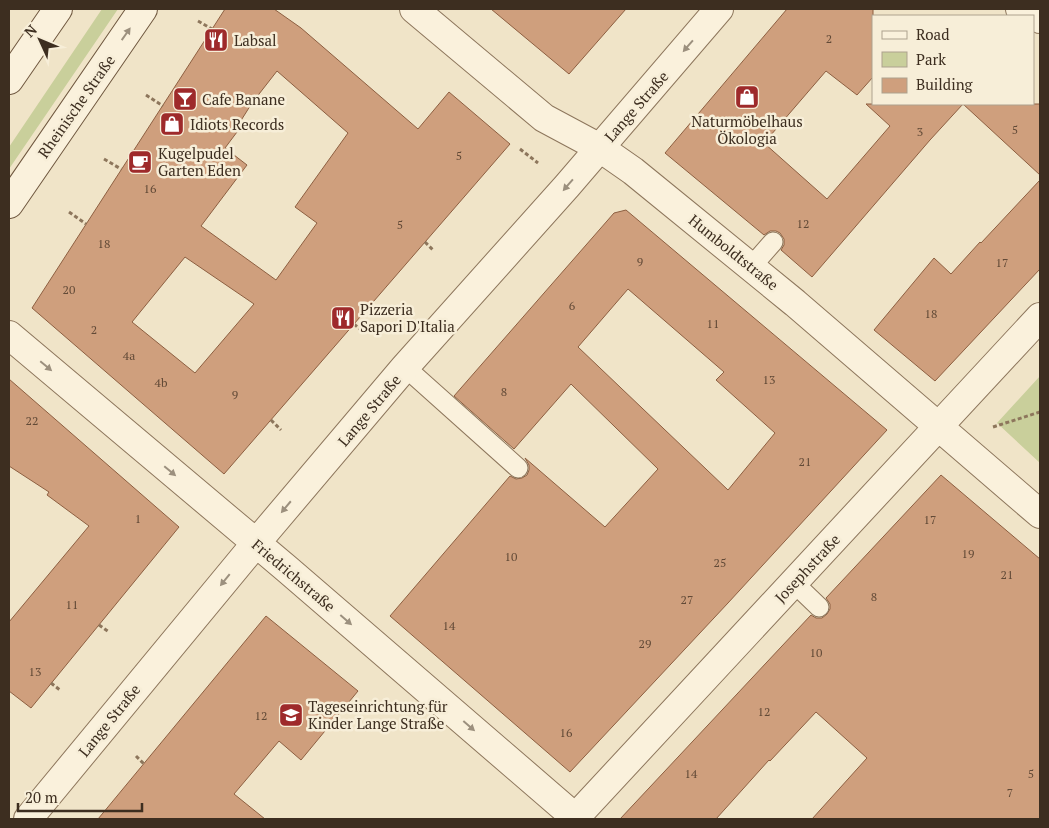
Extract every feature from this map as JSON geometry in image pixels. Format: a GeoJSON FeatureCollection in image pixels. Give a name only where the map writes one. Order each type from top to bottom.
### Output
{"type":"FeatureCollection","features":[{"type":"Feature","properties":{"kind":"street"},"geometry":{"type":"LineString","coordinates":[[9,80],[58,9]]}},
{"type":"Feature","properties":{"kind":"street","name":"Rheinische Straße"},"geometry":{"type":"LineString","coordinates":[[9,204],[143,9]]}},
{"type":"Feature","properties":{"kind":"street","name":"Humboldtstraße"},"geometry":{"type":"LineString","coordinates":[[414,9],[544,118],[600,148],[633,171],[751,267],[1040,514]]}},
{"type":"Feature","properties":{"kind":"street","name":"Lange Straße"},"geometry":{"type":"LineString","coordinates":[[28,819],[256,543],[405,367],[561,194],[719,9]]}},
{"type":"Feature","properties":{"kind":"street"},"geometry":{"type":"LineString","coordinates":[[1020,9],[1033,15]]}},
{"type":"Feature","properties":{"kind":"street","name":"Josephstraße"},"geometry":{"type":"LineString","coordinates":[[575,819],[1040,317]]}},
{"type":"Feature","properties":{"kind":"street","name":"Friedrichstraße"},"geometry":{"type":"LineString","coordinates":[[9,335],[256,543],[575,819]]}},
{"type":"Feature","properties":{"kind":"lane"},"geometry":{"type":"LineString","coordinates":[[751,267],[773,242]]}},
{"type":"Feature","properties":{"kind":"lane"},"geometry":{"type":"LineString","coordinates":[[405,367],[518,468]]}},
{"type":"Feature","properties":{"kind":"lane"},"geometry":{"type":"LineString","coordinates":[[793,582],[819,607]]}},
{"type":"Feature","properties":{"kind":"path"},"geometry":{"type":"LineString","coordinates":[[198,21],[212,29]]}},
{"type":"Feature","properties":{"kind":"path"},"geometry":{"type":"LineString","coordinates":[[146,95],[163,106]]}},
{"type":"Feature","properties":{"kind":"path"},"geometry":{"type":"LineString","coordinates":[[520,149],[543,167]]}},
{"type":"Feature","properties":{"kind":"path"},"geometry":{"type":"LineString","coordinates":[[104,159],[121,169]]}},
{"type":"Feature","properties":{"kind":"path"},"geometry":{"type":"LineString","coordinates":[[68,212],[86,224]]}},
{"type":"Feature","properties":{"kind":"path"},"geometry":{"type":"LineString","coordinates":[[425,242],[433,250]]}},
{"type":"Feature","properties":{"kind":"path"},"geometry":{"type":"LineString","coordinates":[[354,324],[363,332]]}},
{"type":"Feature","properties":{"kind":"path"},"geometry":{"type":"LineString","coordinates":[[959,443],[970,434],[1040,412]]}},
{"type":"Feature","properties":{"kind":"path"},"geometry":{"type":"LineString","coordinates":[[271,420],[281,430]]}},
{"type":"Feature","properties":{"kind":"path"},"geometry":{"type":"LineString","coordinates":[[99,625],[109,632]]}},
{"type":"Feature","properties":{"kind":"path"},"geometry":{"type":"LineString","coordinates":[[51,683],[60,690]]}},
{"type":"Feature","properties":{"kind":"path"},"geometry":{"type":"LineString","coordinates":[[136,756],[144,764]]}},
{"type":"Feature","properties":{"kind":"green space"},"geometry":{"type":"Polygon","coordinates":[[[102,9],[118,9],[9,169],[9,147],[102,9]]]}},
{"type":"Feature","properties":{"kind":"green space"},"geometry":{"type":"Polygon","coordinates":[[[1040,376],[1040,463],[997,423],[1040,376]]]}},
{"type":"Feature","properties":{"kind":"building"},"geometry":{"type":"Polygon","coordinates":[[[225,9],[274,9],[301,28],[418,129],[449,92],[510,144],[224,474],[32,308],[225,9]],[[277,71],[252,103],[235,130],[237,132],[225,148],[247,165],[201,226],[276,280],[317,223],[295,207],[348,133],[277,71]],[[185,257],[132,322],[195,373],[254,304],[185,257]]]}},
{"type":"Feature","properties":{"kind":"building"},"geometry":{"type":"Polygon","coordinates":[[[491,9],[626,9],[569,74],[491,9]]]}},
{"type":"Feature","properties":{"kind":"building"},"geometry":{"type":"Polygon","coordinates":[[[787,9],[873,9],[872,78],[857,95],[826,71],[764,143],[827,199],[890,126],[866,104],[962,105],[812,277],[781,250],[784,245],[784,239],[780,233],[770,231],[764,235],[665,153],[787,9]]]}},
{"type":"Feature","properties":{"kind":"building"},"geometry":{"type":"Polygon","coordinates":[[[1040,104],[1040,175],[964,105],[1040,104]]]}},
{"type":"Feature","properties":{"kind":"building"},"geometry":{"type":"Polygon","coordinates":[[[1040,180],[1040,269],[935,381],[874,330],[934,258],[951,274],[1040,180]]]}},
{"type":"Feature","properties":{"kind":"building"},"geometry":{"type":"Polygon","coordinates":[[[626,210],[887,430],[570,772],[390,616],[510,476],[516,479],[527,475],[529,465],[525,458],[605,527],[658,469],[571,384],[514,449],[454,396],[614,213],[626,210]],[[628,289],[578,347],[728,490],[775,433],[716,380],[724,372],[628,289]]]}},
{"type":"Feature","properties":{"kind":"building"},"geometry":{"type":"Polygon","coordinates":[[[9,379],[179,527],[31,708],[9,691],[9,622],[89,526],[47,495],[49,492],[9,466],[9,379]]]}},
{"type":"Feature","properties":{"kind":"building"},"geometry":{"type":"Polygon","coordinates":[[[941,475],[1040,559],[1040,819],[812,819],[867,758],[816,712],[769,760],[716,819],[620,819],[811,615],[816,618],[822,618],[827,614],[830,604],[826,598],[941,475]]]}},
{"type":"Feature","properties":{"kind":"building"},"geometry":{"type":"Polygon","coordinates":[[[266,616],[358,691],[301,760],[279,741],[234,794],[265,819],[98,819],[266,616]]]}},
{"type":"Feature","properties":{"kind":"place","name":"Labsal"},"geometry":{"type":"Point","coordinates":[216,40]}},
{"type":"Feature","properties":{"kind":"place","name":"Naturmöbelhaus Ökologia"},"geometry":{"type":"Point","coordinates":[747,97]}},
{"type":"Feature","properties":{"kind":"place","name":"Cafe Banane"},"geometry":{"type":"Point","coordinates":[185,99]}},
{"type":"Feature","properties":{"kind":"place","name":"Idiots Records"},"geometry":{"type":"Point","coordinates":[172,124]}},
{"type":"Feature","properties":{"kind":"place","name":"Kugelpudel Garten Eden"},"geometry":{"type":"Point","coordinates":[140,162]}},
{"type":"Feature","properties":{"kind":"place","name":"Pizzeria Sapori D'Italia"},"geometry":{"type":"Point","coordinates":[343,318]}},
{"type":"Feature","properties":{"kind":"place","name":"Tageseinrichtung für Kinder Lange Straße"},"geometry":{"type":"Point","coordinates":[291,715]}}]}
